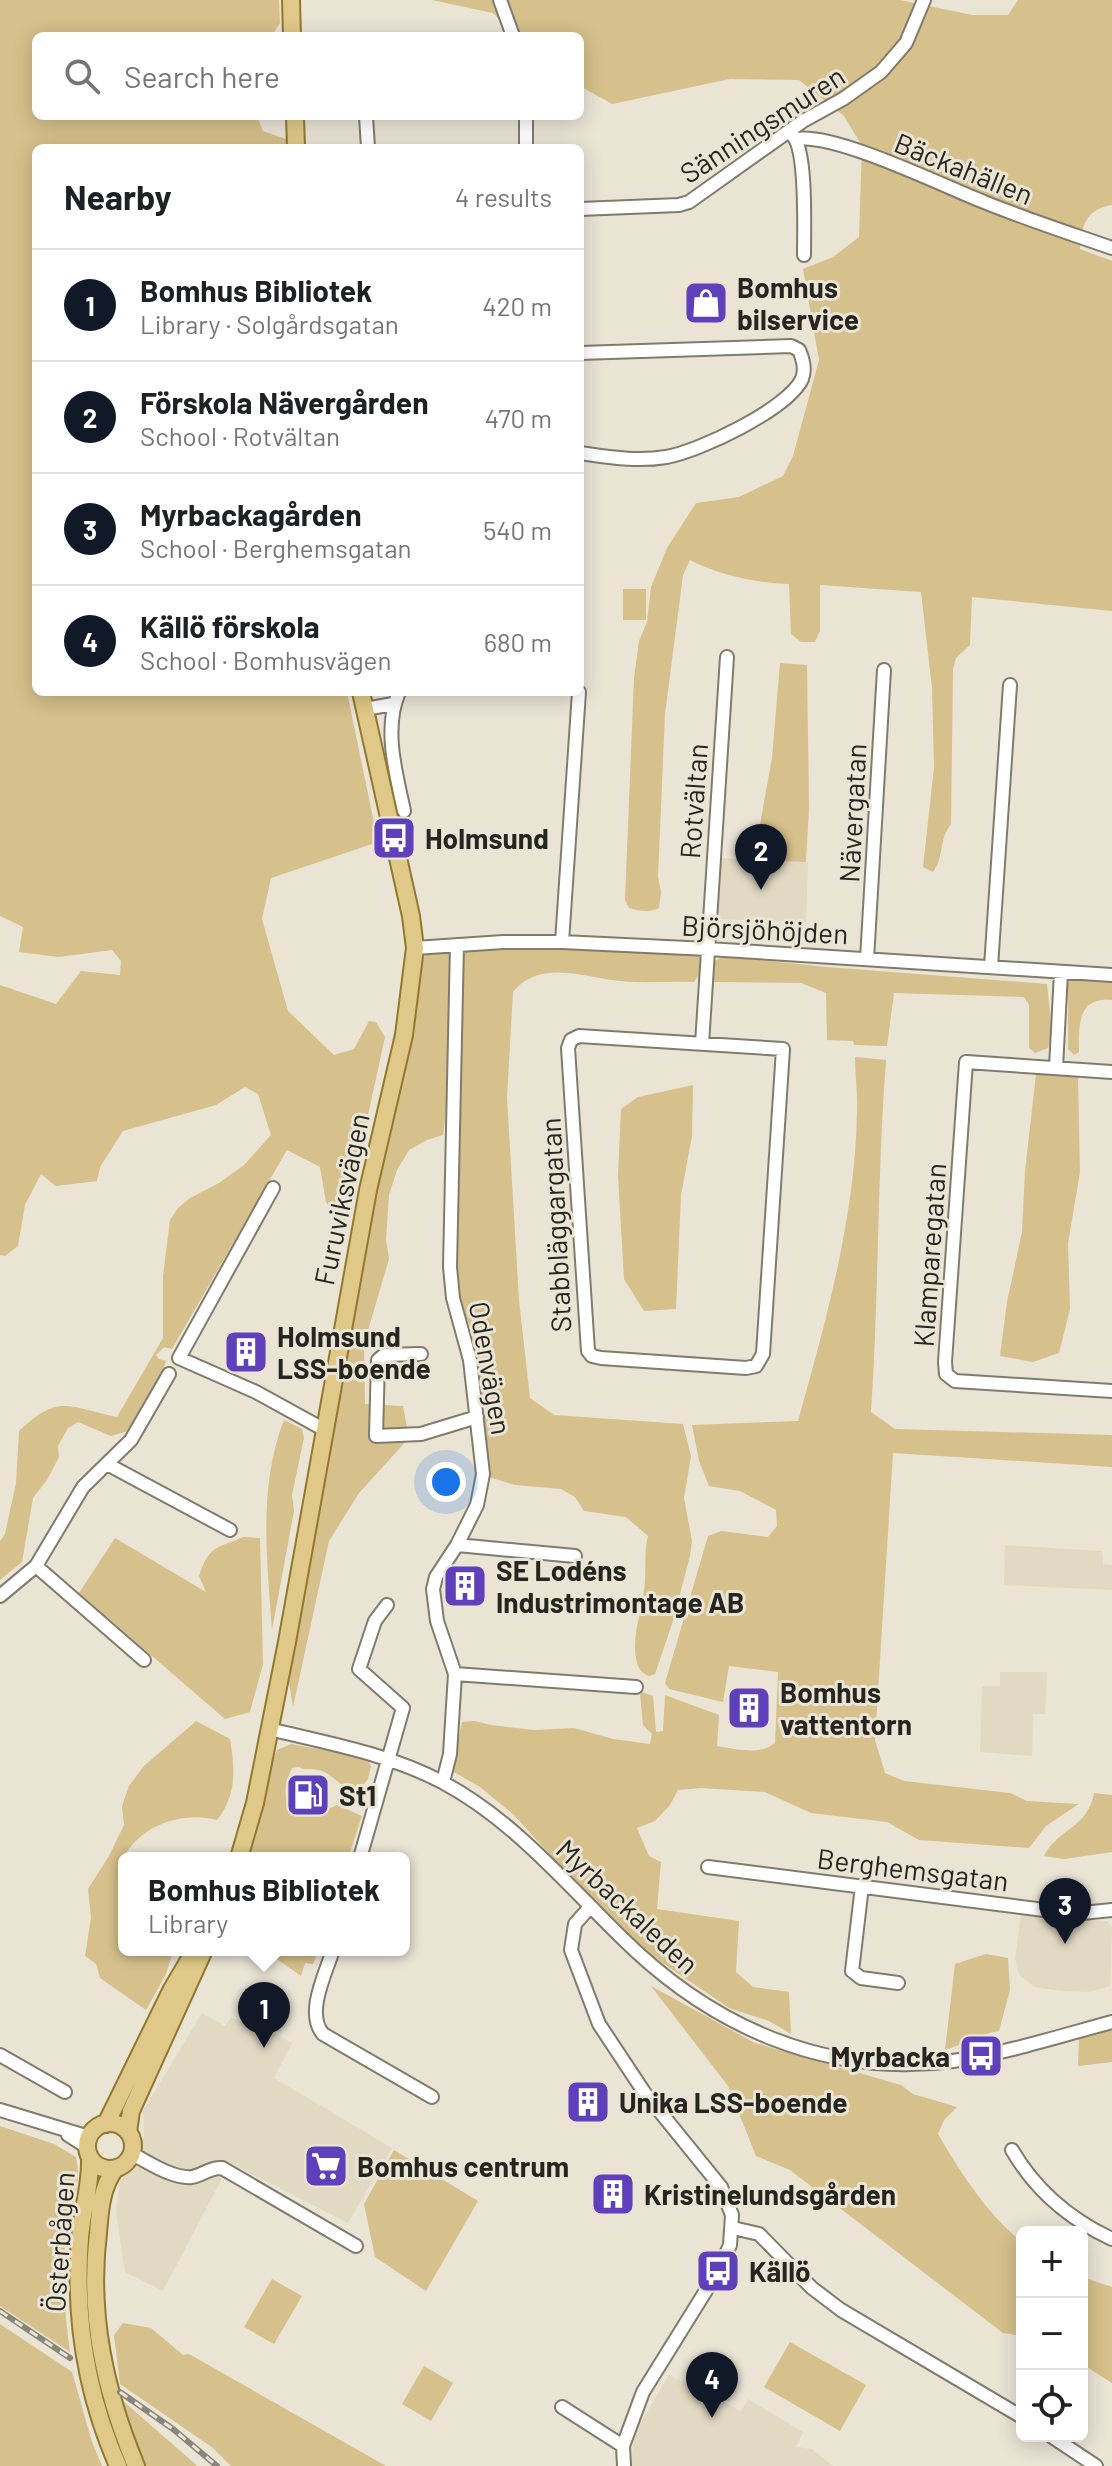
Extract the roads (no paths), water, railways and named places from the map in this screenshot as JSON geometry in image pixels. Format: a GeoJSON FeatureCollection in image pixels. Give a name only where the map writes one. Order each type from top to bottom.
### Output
{"type":"FeatureCollection","features":[{"type":"Feature","properties":{"kind":"main road"},"geometry":{"type":"LineString","coordinates":[[291,0],[292,32]]}},
{"type":"Feature","properties":{"kind":"main road"},"geometry":{"type":"LineString","coordinates":[[295,120],[296,144]]}},
{"type":"Feature","properties":{"kind":"main road","name":"Furuviksvägen"},"geometry":{"type":"LineString","coordinates":[[241,1852],[255,1803],[368,1190],[404,1035],[415,948],[400,863],[362,696]]}},
{"type":"Feature","properties":{"kind":"main road"},"geometry":{"type":"LineString","coordinates":[[106,2124],[191,1956]]}},
{"type":"Feature","properties":{"kind":"main road"},"geometry":{"type":"LineString","coordinates":[[128,2132],[131,2111],[201,1956]]}},
{"type":"Feature","properties":{"kind":"main road"},"geometry":{"type":"LineString","coordinates":[[117,2124],[128,2132],[133,2142],[132,2154],[125,2164],[115,2169],[104,2169],[89,2148],[96,2128],[117,2124]]}},
{"type":"Feature","properties":{"kind":"main road","name":"Österbågen"},"geometry":{"type":"LineString","coordinates":[[89,2148],[77,2294],[80,2331],[98,2414],[118,2466]]}},
{"type":"Feature","properties":{"kind":"main road","name":"Österbågen"},"geometry":{"type":"LineString","coordinates":[[115,2169],[105,2185],[101,2202],[94,2295],[103,2368],[136,2466]]}},
{"type":"Feature","properties":{"kind":"street"},"geometry":{"type":"LineString","coordinates":[[500,0],[512,32]]}},
{"type":"Feature","properties":{"kind":"street","name":"Sänningsmuren"},"geometry":{"type":"LineString","coordinates":[[584,209],[685,203],[792,135],[881,72],[906,43],[924,0]]}},
{"type":"Feature","properties":{"kind":"street"},"geometry":{"type":"LineString","coordinates":[[366,120],[368,144]]}},
{"type":"Feature","properties":{"kind":"street"},"geometry":{"type":"LineString","coordinates":[[526,120],[526,144]]}},
{"type":"Feature","properties":{"kind":"street"},"geometry":{"type":"LineString","coordinates":[[792,135],[802,162],[804,255]]}},
{"type":"Feature","properties":{"kind":"street","name":"Bäckahällen"},"geometry":{"type":"LineString","coordinates":[[792,135],[871,156],[1035,222],[1112,248]]}},
{"type":"Feature","properties":{"kind":"street"},"geometry":{"type":"LineString","coordinates":[[584,353],[791,346],[799,350],[803,361],[803,377],[791,393],[717,441],[646,459],[584,453]]}},
{"type":"Feature","properties":{"kind":"street","name":"Rotvältan"},"geometry":{"type":"LineString","coordinates":[[708,949],[727,657]]}},
{"type":"Feature","properties":{"kind":"street","name":"Nävergatan"},"geometry":{"type":"LineString","coordinates":[[867,959],[884,670]]}},
{"type":"Feature","properties":{"kind":"street"},"geometry":{"type":"LineString","coordinates":[[991,967],[1010,685]]}},
{"type":"Feature","properties":{"kind":"street"},"geometry":{"type":"LineString","coordinates":[[562,942],[579,696]]}},
{"type":"Feature","properties":{"kind":"street"},"geometry":{"type":"LineString","coordinates":[[365,709],[396,698],[392,752],[404,811]]}},
{"type":"Feature","properties":{"kind":"street","name":"Björsjöhöjden"},"geometry":{"type":"LineString","coordinates":[[415,948],[562,942],[1112,975]]}},
{"type":"Feature","properties":{"kind":"street","name":"Odenvägen"},"geometry":{"type":"LineString","coordinates":[[443,1782],[450,1754],[455,1674],[437,1621],[432,1594],[436,1577],[457,1545],[477,1505],[483,1464],[470,1360],[453,1298],[450,1267],[457,945]]}},
{"type":"Feature","properties":{"kind":"street"},"geometry":{"type":"LineString","coordinates":[[702,1044],[708,949]]}},
{"type":"Feature","properties":{"kind":"street"},"geometry":{"type":"LineString","coordinates":[[1056,1068],[1061,972]]}},
{"type":"Feature","properties":{"kind":"street","name":"Stabbläggargatan"},"geometry":{"type":"LineString","coordinates":[[579,1036],[702,1044],[783,1049],[762,1360],[756,1366],[746,1368],[595,1358],[585,1342],[569,1043],[579,1036]]}},
{"type":"Feature","properties":{"kind":"street","name":"Klamparegatan"},"geometry":{"type":"LineString","coordinates":[[1112,1072],[966,1062],[945,1369],[948,1377],[960,1381],[1112,1391]]}},
{"type":"Feature","properties":{"kind":"street"},"geometry":{"type":"LineString","coordinates":[[273,1188],[179,1358],[256,1392],[325,1430]]}},
{"type":"Feature","properties":{"kind":"street"},"geometry":{"type":"LineString","coordinates":[[421,1354],[384,1355],[378,1360],[376,1436],[421,1434],[477,1417]]}},
{"type":"Feature","properties":{"kind":"street"},"geometry":{"type":"LineString","coordinates":[[0,1596],[36,1566],[83,1487],[131,1440],[169,1374]]}},
{"type":"Feature","properties":{"kind":"street"},"geometry":{"type":"LineString","coordinates":[[107,1464],[230,1530]]}},
{"type":"Feature","properties":{"kind":"street"},"geometry":{"type":"LineString","coordinates":[[457,1545],[575,1556]]}},
{"type":"Feature","properties":{"kind":"street"},"geometry":{"type":"LineString","coordinates":[[36,1566],[144,1660]]}},
{"type":"Feature","properties":{"kind":"street"},"geometry":{"type":"LineString","coordinates":[[362,1852],[403,1708],[359,1669],[375,1621],[387,1605]]}},
{"type":"Feature","properties":{"kind":"street"},"geometry":{"type":"LineString","coordinates":[[455,1674],[636,1687]]}},
{"type":"Feature","properties":{"kind":"street","name":"Myrbackaleden"},"geometry":{"type":"LineString","coordinates":[[269,1729],[389,1760],[443,1782],[524,1841],[641,1957],[694,2000],[735,2023],[794,2047],[869,2062],[954,2061],[1018,2048],[1112,2022]]}},
{"type":"Feature","properties":{"kind":"street","name":"Berghemsgatan"},"geometry":{"type":"LineString","coordinates":[[708,1867],[1052,1911],[1082,1913],[1112,1910]]}},
{"type":"Feature","properties":{"kind":"street"},"geometry":{"type":"LineString","coordinates":[[862,1886],[852,1971],[861,1978],[898,1983]]}},
{"type":"Feature","properties":{"kind":"street"},"geometry":{"type":"LineString","coordinates":[[590,1907],[575,1924],[571,1940],[576,1967],[590,2005],[606,2037],[644,2092],[726,2194],[733,2228],[730,2245],[718,2271],[643,2392],[623,2446],[624,2466]]}},
{"type":"Feature","properties":{"kind":"street"},"geometry":{"type":"LineString","coordinates":[[331,1956],[315,2013],[317,2027],[323,2034],[432,2097]]}},
{"type":"Feature","properties":{"kind":"street"},"geometry":{"type":"LineString","coordinates":[[0,2055],[65,2092]]}},
{"type":"Feature","properties":{"kind":"street"},"geometry":{"type":"LineString","coordinates":[[0,2110],[55,2127],[89,2148]]}},
{"type":"Feature","properties":{"kind":"street"},"geometry":{"type":"LineString","coordinates":[[1012,2150],[1025,2172],[1048,2198],[1077,2220],[1112,2239]]}},
{"type":"Feature","properties":{"kind":"street"},"geometry":{"type":"LineString","coordinates":[[132,2154],[176,2175],[191,2177],[214,2168],[226,2170],[356,2246]]}},
{"type":"Feature","properties":{"kind":"street"},"geometry":{"type":"LineString","coordinates":[[733,2228],[759,2234],[812,2288],[841,2310],[1016,2413]]}},
{"type":"Feature","properties":{"kind":"street"},"geometry":{"type":"LineString","coordinates":[[562,2407],[623,2446]]}},
{"type":"Feature","properties":{"kind":"street"},"geometry":{"type":"LineString","coordinates":[[1058,2442],[1082,2462],[1096,2466]]}},
{"type":"Feature","properties":{"kind":"railway"},"geometry":{"type":"LineString","coordinates":[[0,2311],[70,2358]]}},
{"type":"Feature","properties":{"kind":"railway"},"geometry":{"type":"LineString","coordinates":[[120,2392],[173,2429],[217,2466]]}},
{"type":"Feature","properties":{"kind":"place","name":"Bomhus bilservice"},"geometry":{"type":"Point","coordinates":[706,303]}},
{"type":"Feature","properties":{"kind":"place","name":"Holmsund"},"geometry":{"type":"Point","coordinates":[394,838]}},
{"type":"Feature","properties":{"kind":"place","name":"Förskola Nävergården"},"geometry":{"type":"Point","coordinates":[761,890]}},
{"type":"Feature","properties":{"kind":"place","name":"Holmsund LSS-boende"},"geometry":{"type":"Point","coordinates":[246,1352]}},
{"type":"Feature","properties":{"kind":"place","name":"SE Lodéns Industrimontage AB"},"geometry":{"type":"Point","coordinates":[465,1586]}},
{"type":"Feature","properties":{"kind":"place","name":"Bomhus vattentorn"},"geometry":{"type":"Point","coordinates":[749,1708]}},
{"type":"Feature","properties":{"kind":"place","name":"St1"},"geometry":{"type":"Point","coordinates":[308,1795]}},
{"type":"Feature","properties":{"kind":"place","name":"Myrbackagården"},"geometry":{"type":"Point","coordinates":[1065,1944]}},
{"type":"Feature","properties":{"kind":"place","name":"Bomhus Bibliotek"},"geometry":{"type":"Point","coordinates":[264,2048]}},
{"type":"Feature","properties":{"kind":"place","name":"Myrbacka"},"geometry":{"type":"Point","coordinates":[981,2056]}},
{"type":"Feature","properties":{"kind":"place","name":"Unika LSS-boende"},"geometry":{"type":"Point","coordinates":[588,2102]}},
{"type":"Feature","properties":{"kind":"place","name":"Bomhus centrum"},"geometry":{"type":"Point","coordinates":[326,2166]}},
{"type":"Feature","properties":{"kind":"place","name":"Kristinelundsgården"},"geometry":{"type":"Point","coordinates":[613,2194]}},
{"type":"Feature","properties":{"kind":"place","name":"Källö"},"geometry":{"type":"Point","coordinates":[718,2271]}},
{"type":"Feature","properties":{"kind":"place","name":"Källö förskola"},"geometry":{"type":"Point","coordinates":[712,2418]}}]}
